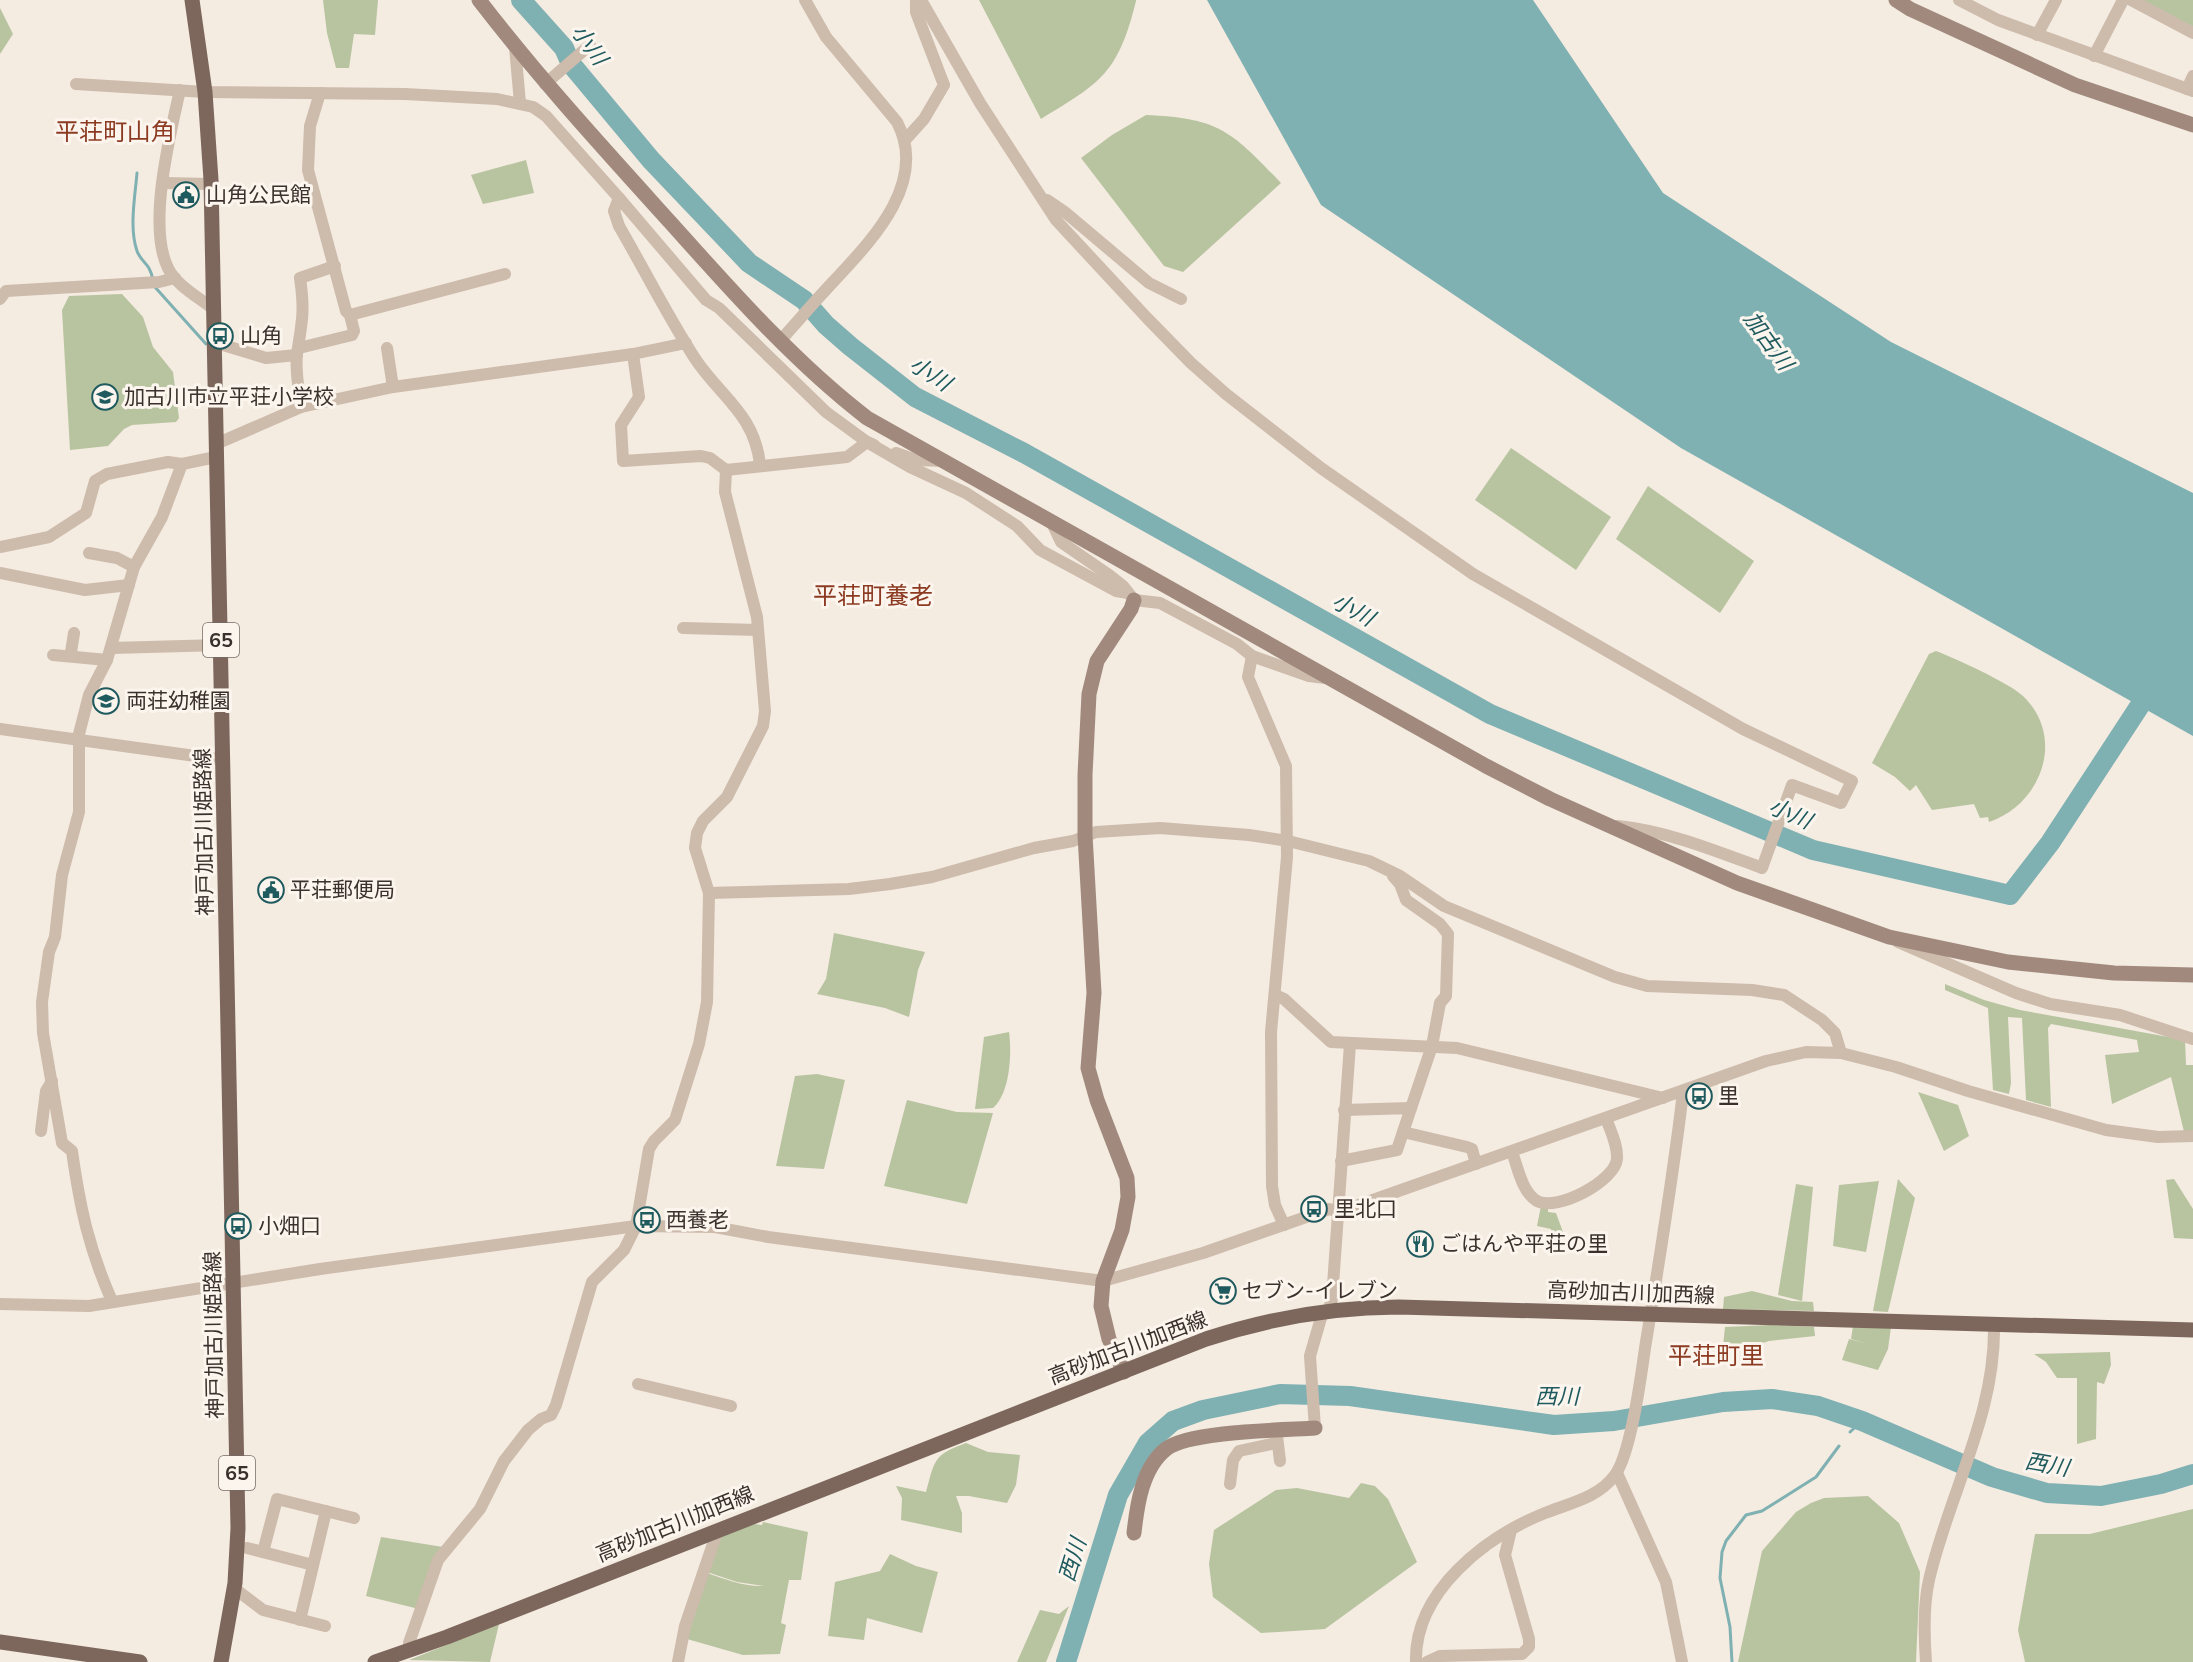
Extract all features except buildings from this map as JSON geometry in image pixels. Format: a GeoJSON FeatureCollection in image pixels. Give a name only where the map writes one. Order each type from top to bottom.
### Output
{"type":"FeatureCollection","features":[{"type":"Feature","properties":{"kind":"main road","name":"神戸加古川姫路線"},"geometry":{"type":"LineString","coordinates":[[192,0],[206,92],[211,184],[234,1282],[238,1528],[234,1588],[221,1662]]}},
{"type":"Feature","properties":{"kind":"main road","name":"高砂加古川加西線"},"geometry":{"type":"LineString","coordinates":[[375,1662],[409,1651],[1239,1328],[1275,1318],[1326,1310],[1400,1307],[2193,1329]]}},
{"type":"Feature","properties":{"kind":"main road"},"geometry":{"type":"LineString","coordinates":[[0,1642],[140,1662]]}},
{"type":"Feature","properties":{"kind":"street"},"geometry":{"type":"LineString","coordinates":[[479,0],[544,84],[780,341],[867,418],[944,462],[1325,678],[1514,780],[1737,883],[1888,937],[2008,962],[2114,973],[2193,975]]}},
{"type":"Feature","properties":{"kind":"street"},"geometry":{"type":"LineString","coordinates":[[780,341],[887,220],[903,179],[907,154],[906,139],[897,123],[826,37],[805,0]]}},
{"type":"Feature","properties":{"kind":"street"},"geometry":{"type":"LineString","coordinates":[[906,139],[924,119],[944,85],[916,12],[919,0]]}},
{"type":"Feature","properties":{"kind":"street"},"geometry":{"type":"LineString","coordinates":[[919,0],[1031,184],[1044,198],[1066,213],[1149,284],[1181,299]]}},
{"type":"Feature","properties":{"kind":"street"},"geometry":{"type":"LineString","coordinates":[[1896,0],[1910,9],[2075,85],[2193,125]]}},
{"type":"Feature","properties":{"kind":"street"},"geometry":{"type":"LineString","coordinates":[[1959,0],[1998,20],[2190,90],[2193,76]]}},
{"type":"Feature","properties":{"kind":"street"},"geometry":{"type":"LineString","coordinates":[[2037,35],[2056,0]]}},
{"type":"Feature","properties":{"kind":"street"},"geometry":{"type":"LineString","coordinates":[[2094,56],[2123,0]]}},
{"type":"Feature","properties":{"kind":"street"},"geometry":{"type":"LineString","coordinates":[[2131,0],[2193,33]]}},
{"type":"Feature","properties":{"kind":"street"},"geometry":{"type":"LineString","coordinates":[[544,84],[590,45]]}},
{"type":"Feature","properties":{"kind":"street"},"geometry":{"type":"LineString","coordinates":[[515,47],[520,103]]}},
{"type":"Feature","properties":{"kind":"street"},"geometry":{"type":"LineString","coordinates":[[76,84],[206,92],[405,94],[497,99],[533,107],[546,116],[706,300],[719,308],[826,412],[867,442],[910,467],[966,493],[1017,526],[1040,550],[1116,591],[1131,597],[1160,603],[1237,644],[1252,656],[1308,676],[1325,678]]}},
{"type":"Feature","properties":{"kind":"street"},"geometry":{"type":"LineString","coordinates":[[180,90],[163,183],[159,232],[164,257],[175,278],[212,308]]}},
{"type":"Feature","properties":{"kind":"street"},"geometry":{"type":"LineString","coordinates":[[214,345],[224,345],[266,358],[352,335],[354,331],[350,315],[346,310],[308,170],[309,136],[320,93]]}},
{"type":"Feature","properties":{"kind":"street"},"geometry":{"type":"LineString","coordinates":[[163,183],[211,184]]}},
{"type":"Feature","properties":{"kind":"street"},"geometry":{"type":"LineString","coordinates":[[619,198],[614,211],[619,226],[686,343],[713,383],[747,421],[754,435],[760,464]]}},
{"type":"Feature","properties":{"kind":"street"},"geometry":{"type":"LineString","coordinates":[[1044,198],[1056,220],[1191,363],[1320,468],[1473,573],[1617,659],[1743,729],[1852,781],[1841,803],[1792,785],[1762,868],[1720,852],[1636,828],[1612,826]]}},
{"type":"Feature","properties":{"kind":"street"},"geometry":{"type":"LineString","coordinates":[[301,407],[298,351],[304,321],[300,278],[335,266]]}},
{"type":"Feature","properties":{"kind":"street"},"geometry":{"type":"LineString","coordinates":[[350,315],[505,274]]}},
{"type":"Feature","properties":{"kind":"street"},"geometry":{"type":"LineString","coordinates":[[0,299],[6,291],[154,282],[175,278]]}},
{"type":"Feature","properties":{"kind":"street"},"geometry":{"type":"LineString","coordinates":[[0,547],[49,537],[86,513],[95,482],[107,474],[168,462],[182,464],[216,450],[301,407],[393,387],[633,354],[686,343]]}},
{"type":"Feature","properties":{"kind":"street"},"geometry":{"type":"LineString","coordinates":[[387,348],[393,387]]}},
{"type":"Feature","properties":{"kind":"street"},"geometry":{"type":"LineString","coordinates":[[633,354],[639,397],[621,425],[623,461],[701,456],[710,458],[726,470],[760,464],[847,457],[867,442]]}},
{"type":"Feature","properties":{"kind":"street"},"geometry":{"type":"LineString","coordinates":[[867,442],[915,460],[944,462]]}},
{"type":"Feature","properties":{"kind":"street"},"geometry":{"type":"LineString","coordinates":[[112,1301],[95,1262],[80,1211],[72,1151],[62,1143],[43,1033],[42,1002],[49,952],[55,937],[62,875],[79,812],[81,740],[79,734],[89,695],[109,654],[134,567],[162,517],[182,464]]}},
{"type":"Feature","properties":{"kind":"street"},"geometry":{"type":"LineString","coordinates":[[409,1651],[409,1643],[438,1560],[480,1509],[504,1461],[528,1431],[552,1413],[563,1386],[592,1282],[624,1251],[636,1226],[650,1149],[654,1141],[675,1120],[699,1044],[707,1002],[709,893],[695,848],[697,833],[703,821],[727,797],[763,726],[765,707],[752,592],[725,492],[726,470]]}},
{"type":"Feature","properties":{"kind":"street"},"geometry":{"type":"LineString","coordinates":[[1051,521],[1061,542],[1109,575],[1131,597],[1131,609],[1097,662],[1089,694],[1085,835],[1094,993],[1088,1068],[1094,1092],[1127,1178],[1128,1197],[1122,1230],[1103,1281],[1101,1306],[1109,1339],[1124,1372]]}},
{"type":"Feature","properties":{"kind":"street"},"geometry":{"type":"LineString","coordinates":[[89,553],[117,558],[134,567]]}},
{"type":"Feature","properties":{"kind":"street"},"geometry":{"type":"LineString","coordinates":[[0,573],[85,590],[129,585]]}},
{"type":"Feature","properties":{"kind":"street"},"geometry":{"type":"LineString","coordinates":[[683,628],[758,630]]}},
{"type":"Feature","properties":{"kind":"street"},"geometry":{"type":"LineString","coordinates":[[74,656],[71,652],[75,633]]}},
{"type":"Feature","properties":{"kind":"street"},"geometry":{"type":"LineString","coordinates":[[53,655],[109,654],[221,645]]}},
{"type":"Feature","properties":{"kind":"street"},"geometry":{"type":"LineString","coordinates":[[1252,656],[1248,677],[1286,766],[1288,841],[1271,1032],[1272,1186],[1275,1205],[1284,1225]]}},
{"type":"Feature","properties":{"kind":"street"},"geometry":{"type":"LineString","coordinates":[[0,729],[224,760]]}},
{"type":"Feature","properties":{"kind":"street"},"geometry":{"type":"LineString","coordinates":[[709,893],[849,889],[891,884],[932,877],[1034,848],[1073,841],[1085,835],[1160,828],[1288,841],[1369,861],[1444,906],[1616,977],[1647,986],[1752,990],[1784,995],[1822,1020],[1835,1033],[1841,1053]]}},
{"type":"Feature","properties":{"kind":"street"},"geometry":{"type":"LineString","coordinates":[[1341,1161],[1397,1150],[1432,1046],[1440,1003],[1446,996],[1450,939],[1440,924],[1406,900],[1400,884],[1390,872]]}},
{"type":"Feature","properties":{"kind":"street"},"geometry":{"type":"LineString","coordinates":[[1888,937],[1914,951],[2016,993],[2050,1004],[2120,1015],[2193,1039]]}},
{"type":"Feature","properties":{"kind":"street"},"geometry":{"type":"LineString","coordinates":[[1275,995],[1284,999],[1331,1042],[1432,1046],[1491,1056],[1540,1070],[1663,1098]]}},
{"type":"Feature","properties":{"kind":"street"},"geometry":{"type":"LineString","coordinates":[[1230,1484],[1233,1460],[1239,1451],[1315,1425],[1310,1383],[1312,1342],[1332,1299],[1350,1044]]}},
{"type":"Feature","properties":{"kind":"street"},"geometry":{"type":"LineString","coordinates":[[0,1304],[89,1306],[234,1282],[636,1226],[715,1227],[780,1239],[1103,1281],[1203,1253],[1329,1209],[1339,1212],[1766,1061],[1806,1052],[1841,1053],[1896,1067],[1968,1091],[2106,1130],[2158,1137],[2193,1136]]}},
{"type":"Feature","properties":{"kind":"street"},"geometry":{"type":"LineString","coordinates":[[41,1131],[46,1091],[52,1081]]}},
{"type":"Feature","properties":{"kind":"street"},"geometry":{"type":"LineString","coordinates":[[1416,1662],[1417,1632],[1439,1594],[1468,1561],[1511,1530],[1543,1514],[1587,1498],[1605,1487],[1617,1473],[1628,1440],[1639,1389],[1683,1092]]}},
{"type":"Feature","properties":{"kind":"street"},"geometry":{"type":"LineString","coordinates":[[1344,1110],[1411,1108]]}},
{"type":"Feature","properties":{"kind":"street"},"geometry":{"type":"LineString","coordinates":[[1512,1152],[1523,1184],[1530,1196],[1549,1204],[1562,1202],[1587,1191],[1614,1167],[1617,1159],[1615,1144],[1606,1118]]}},
{"type":"Feature","properties":{"kind":"street"},"geometry":{"type":"LineString","coordinates":[[1403,1132],[1472,1149],[1476,1164]]}},
{"type":"Feature","properties":{"kind":"street"},"geometry":{"type":"LineString","coordinates":[[1926,1662],[1924,1637],[1929,1581],[1988,1395],[1994,1324]]}},
{"type":"Feature","properties":{"kind":"street"},"geometry":{"type":"LineString","coordinates":[[638,1384],[731,1406]]}},
{"type":"Feature","properties":{"kind":"street"},"geometry":{"type":"LineString","coordinates":[[1134,1533],[1141,1491],[1150,1469],[1168,1448],[1208,1437],[1277,1437]]}},
{"type":"Feature","properties":{"kind":"street"},"geometry":{"type":"LineString","coordinates":[[1277,1437],[1280,1461]]}},
{"type":"Feature","properties":{"kind":"street"},"geometry":{"type":"LineString","coordinates":[[1617,1473],[1647,1535],[1666,1582],[1682,1662]]}},
{"type":"Feature","properties":{"kind":"street"},"geometry":{"type":"LineString","coordinates":[[263,1552],[277,1499],[354,1518]]}},
{"type":"Feature","properties":{"kind":"street"},"geometry":{"type":"LineString","coordinates":[[300,1620],[326,1511]]}},
{"type":"Feature","properties":{"kind":"street"},"geometry":{"type":"LineString","coordinates":[[1427,1662],[1440,1656],[1522,1658],[1529,1647],[1529,1639],[1505,1555],[1511,1530]]}},
{"type":"Feature","properties":{"kind":"street"},"geometry":{"type":"LineString","coordinates":[[678,1662],[685,1626],[715,1538],[714,1531]]}},
{"type":"Feature","properties":{"kind":"street"},"geometry":{"type":"LineString","coordinates":[[247,1548],[312,1565]]}},
{"type":"Feature","properties":{"kind":"street"},"geometry":{"type":"LineString","coordinates":[[234,1588],[263,1610],[325,1626]]}},
{"type":"Feature","properties":{"kind":"green space"},"geometry":{"type":"Polygon","coordinates":[[[323,0],[378,0],[375,35],[354,34],[349,68],[336,68],[327,33],[323,0]]]}},
{"type":"Feature","properties":{"kind":"green space"},"geometry":{"type":"Polygon","coordinates":[[[979,0],[1136,1],[1122,45],[1105,73],[1079,95],[1041,119],[979,0]]]}},
{"type":"Feature","properties":{"kind":"green space"},"geometry":{"type":"Polygon","coordinates":[[[2141,0],[2193,0],[2193,28],[2141,0]]]}},
{"type":"Feature","properties":{"kind":"green space"},"geometry":{"type":"Polygon","coordinates":[[[0,8],[13,34],[0,54],[0,8]]]}},
{"type":"Feature","properties":{"kind":"green space"},"geometry":{"type":"Polygon","coordinates":[[[1146,115],[1191,120],[1223,131],[1250,151],[1281,183],[1183,272],[1164,266],[1081,158],[1112,135],[1146,115]]]}},
{"type":"Feature","properties":{"kind":"green space"},"geometry":{"type":"Polygon","coordinates":[[[526,160],[534,193],[483,204],[471,175],[526,160]]]}},
{"type":"Feature","properties":{"kind":"green space"},"geometry":{"type":"Polygon","coordinates":[[[122,294],[143,317],[153,347],[173,372],[179,418],[176,422],[132,425],[124,429],[108,446],[70,450],[62,310],[69,296],[122,294]]]}},
{"type":"Feature","properties":{"kind":"green space"},"geometry":{"type":"Polygon","coordinates":[[[1511,448],[1611,517],[1576,570],[1475,500],[1511,448]]]}},
{"type":"Feature","properties":{"kind":"green space"},"geometry":{"type":"Polygon","coordinates":[[[1648,486],[1754,561],[1720,613],[1616,539],[1648,486]]]}},
{"type":"Feature","properties":{"kind":"green space"},"geometry":{"type":"Polygon","coordinates":[[[1936,651],[1981,671],[2023,696],[2036,712],[2043,730],[2045,749],[2042,768],[2034,785],[2023,800],[2007,813],[1989,822],[1988,817],[1980,818],[1974,804],[1932,810],[1916,785],[1910,791],[1895,777],[1872,763],[1929,654],[1936,651]]]}},
{"type":"Feature","properties":{"kind":"green space"},"geometry":{"type":"Polygon","coordinates":[[[834,933],[925,952],[918,970],[909,1017],[885,1008],[817,994],[826,979],[834,933]]]}},
{"type":"Feature","properties":{"kind":"green space"},"geometry":{"type":"Polygon","coordinates":[[[1945,984],[1984,1000],[2020,1010],[2185,1040],[2186,1065],[2193,1065],[2193,1132],[2184,1132],[2171,1077],[2112,1104],[2105,1055],[2139,1052],[2137,1040],[2051,1024],[2048,1028],[2051,1107],[2026,1100],[2022,1018],[2008,1017],[2011,1083],[2009,1094],[1993,1090],[1988,1008],[1945,990],[1945,984]]]}},
{"type":"Feature","properties":{"kind":"green space"},"geometry":{"type":"Polygon","coordinates":[[[1009,1032],[1010,1062],[1003,1093],[993,1108],[975,1109],[984,1037],[1009,1032]]]}},
{"type":"Feature","properties":{"kind":"green space"},"geometry":{"type":"Polygon","coordinates":[[[817,1074],[845,1080],[824,1169],[776,1166],[795,1076],[817,1074]]]}},
{"type":"Feature","properties":{"kind":"green space"},"geometry":{"type":"Polygon","coordinates":[[[1918,1092],[1958,1105],[1969,1136],[1944,1151],[1918,1092]]]}},
{"type":"Feature","properties":{"kind":"green space"},"geometry":{"type":"Polygon","coordinates":[[[907,1100],[957,1112],[993,1113],[967,1204],[884,1186],[907,1100]]]}},
{"type":"Feature","properties":{"kind":"green space"},"geometry":{"type":"Polygon","coordinates":[[[1898,1179],[1915,1198],[1888,1312],[1873,1311],[1898,1179]]]}},
{"type":"Feature","properties":{"kind":"green space"},"geometry":{"type":"Polygon","coordinates":[[[2174,1179],[2193,1209],[2193,1239],[2174,1238],[2166,1180],[2174,1179]]]}},
{"type":"Feature","properties":{"kind":"green space"},"geometry":{"type":"Polygon","coordinates":[[[1879,1181],[1866,1252],[1833,1246],[1839,1185],[1879,1181]]]}},
{"type":"Feature","properties":{"kind":"green space"},"geometry":{"type":"Polygon","coordinates":[[[1796,1184],[1813,1187],[1802,1301],[1778,1295],[1796,1184]]]}},
{"type":"Feature","properties":{"kind":"green space"},"geometry":{"type":"Polygon","coordinates":[[[1541,1206],[1548,1208],[1548,1212],[1556,1213],[1563,1232],[1551,1233],[1551,1229],[1537,1226],[1541,1206]]]}},
{"type":"Feature","properties":{"kind":"green space"},"geometry":{"type":"Polygon","coordinates":[[[1752,1291],[1792,1301],[1813,1302],[1814,1311],[1723,1309],[1724,1297],[1752,1291]]]}},
{"type":"Feature","properties":{"kind":"green space"},"geometry":{"type":"Polygon","coordinates":[[[1770,1325],[1814,1327],[1815,1336],[1769,1341],[1722,1356],[1725,1327],[1770,1325]]]}},
{"type":"Feature","properties":{"kind":"green space"},"geometry":{"type":"Polygon","coordinates":[[[1853,1326],[1891,1327],[1888,1349],[1878,1370],[1842,1360],[1849,1339],[1865,1343],[1851,1339],[1853,1326]]]}},
{"type":"Feature","properties":{"kind":"green space"},"geometry":{"type":"Polygon","coordinates":[[[2110,1352],[2111,1365],[2104,1384],[2097,1382],[2096,1439],[2077,1444],[2077,1378],[2057,1378],[2046,1362],[2034,1354],[2110,1352]]]}},
{"type":"Feature","properties":{"kind":"green space"},"geometry":{"type":"Polygon","coordinates":[[[966,1443],[988,1452],[1020,1455],[1016,1485],[1007,1503],[956,1496],[962,1513],[962,1533],[901,1520],[902,1498],[896,1486],[926,1492],[931,1473],[941,1455],[966,1443]]]}},
{"type":"Feature","properties":{"kind":"green space"},"geometry":{"type":"Polygon","coordinates":[[[1361,1483],[1375,1486],[1388,1499],[1417,1562],[1325,1629],[1261,1633],[1213,1597],[1209,1564],[1214,1530],[1276,1490],[1297,1488],[1349,1498],[1361,1483]]]}},
{"type":"Feature","properties":{"kind":"green space"},"geometry":{"type":"Polygon","coordinates":[[[1868,1496],[1899,1523],[1920,1572],[1916,1662],[1738,1662],[1762,1551],[1796,1512],[1811,1503],[1824,1498],[1868,1496]]]}},
{"type":"Feature","properties":{"kind":"green space"},"geometry":{"type":"Polygon","coordinates":[[[2193,1509],[2193,1662],[2025,1662],[2018,1630],[2035,1534],[2090,1534],[2193,1509]]]}},
{"type":"Feature","properties":{"kind":"green space"},"geometry":{"type":"Polygon","coordinates":[[[763,1522],[808,1532],[801,1580],[789,1580],[781,1623],[786,1625],[780,1654],[743,1655],[687,1639],[707,1573],[742,1584],[764,1586],[737,1582],[707,1572],[713,1550],[724,1535],[747,1525],[762,1525],[763,1522]]]}},
{"type":"Feature","properties":{"kind":"green space"},"geometry":{"type":"Polygon","coordinates":[[[381,1537],[443,1547],[419,1609],[366,1596],[381,1537]]]}},
{"type":"Feature","properties":{"kind":"green space"},"geometry":{"type":"Polygon","coordinates":[[[890,1554],[916,1566],[938,1572],[922,1633],[867,1618],[864,1640],[828,1636],[835,1582],[880,1571],[890,1554]]]}},
{"type":"Feature","properties":{"kind":"green space"},"geometry":{"type":"Polygon","coordinates":[[[1069,1606],[1046,1662],[1017,1662],[1040,1610],[1059,1614],[1069,1606]]]}},
{"type":"Feature","properties":{"kind":"green space"},"geometry":{"type":"Polygon","coordinates":[[[499,1624],[490,1662],[409,1660],[499,1624]]]}},
{"type":"Feature","properties":{"kind":"water","name":"加古川"},"geometry":{"type":"Polygon","coordinates":[[[1207,0],[1533,0],[1663,193],[1891,342],[2193,493],[2193,736],[1681,448],[1321,205],[1207,0]]]}},
{"type":"Feature","properties":{"kind":"waterway","name":"小川"},"geometry":{"type":"LineString","coordinates":[[521,0],[564,48],[571,64],[651,160],[749,263],[804,300],[826,325],[850,346],[915,397],[1024,453],[1490,714],[1813,850],[2010,895],[2050,843],[2154,684]]}},
{"type":"Feature","properties":{"kind":"waterway"},"geometry":{"type":"LineString","coordinates":[[137,173],[133,232],[137,251],[150,269],[153,280]]}},
{"type":"Feature","properties":{"kind":"waterway"},"geometry":{"type":"LineString","coordinates":[[154,286],[206,344]]}},
{"type":"Feature","properties":{"kind":"waterway","name":"西川"},"geometry":{"type":"LineString","coordinates":[[1066,1662],[1118,1495],[1148,1443],[1173,1421],[1203,1410],[1280,1394],[1350,1396],[1554,1425],[1614,1421],[1723,1402],[1772,1399],[1818,1406],[1862,1421],[1992,1477],[2047,1493],[2101,1496],[2161,1484],[2193,1474]]}},
{"type":"Feature","properties":{"kind":"waterway"},"geometry":{"type":"LineString","coordinates":[[1850,1432],[1862,1421]]}},
{"type":"Feature","properties":{"kind":"waterway"},"geometry":{"type":"LineString","coordinates":[[1732,1662],[1730,1627],[1720,1578],[1722,1552],[1726,1541],[1746,1515],[1762,1511],[1816,1477],[1839,1446]]}},
{"type":"Feature","properties":{"kind":"place","name":"山角公民館"},"geometry":{"type":"Point","coordinates":[186,195]}},
{"type":"Feature","properties":{"kind":"place","name":"山角"},"geometry":{"type":"Point","coordinates":[220,336]}},
{"type":"Feature","properties":{"kind":"place","name":"加古川市立平荘小学校"},"geometry":{"type":"Point","coordinates":[105,397]}},
{"type":"Feature","properties":{"kind":"place","name":"両荘幼稚園"},"geometry":{"type":"Point","coordinates":[106,701]}},
{"type":"Feature","properties":{"kind":"place","name":"平荘郵便局"},"geometry":{"type":"Point","coordinates":[271,890]}},
{"type":"Feature","properties":{"kind":"place","name":"里"},"geometry":{"type":"Point","coordinates":[1699,1096]}},
{"type":"Feature","properties":{"kind":"place","name":"里北口"},"geometry":{"type":"Point","coordinates":[1314,1209]}},
{"type":"Feature","properties":{"kind":"place","name":"西養老"},"geometry":{"type":"Point","coordinates":[647,1220]}},
{"type":"Feature","properties":{"kind":"place","name":"小畑口"},"geometry":{"type":"Point","coordinates":[238,1226]}},
{"type":"Feature","properties":{"kind":"place","name":"ごはんや平荘の里"},"geometry":{"type":"Point","coordinates":[1420,1244]}},
{"type":"Feature","properties":{"kind":"place","name":"セブン-イレブン"},"geometry":{"type":"Point","coordinates":[1223,1291]}},
{"type":"Feature","properties":{"kind":"district","name":"平荘町山角"},"geometry":{"type":"Point","coordinates":[115,132]}},
{"type":"Feature","properties":{"kind":"district","name":"平荘町養老"},"geometry":{"type":"Point","coordinates":[873,596]}},
{"type":"Feature","properties":{"kind":"district","name":"平荘町里"},"geometry":{"type":"Point","coordinates":[1716,1356]}}]}
